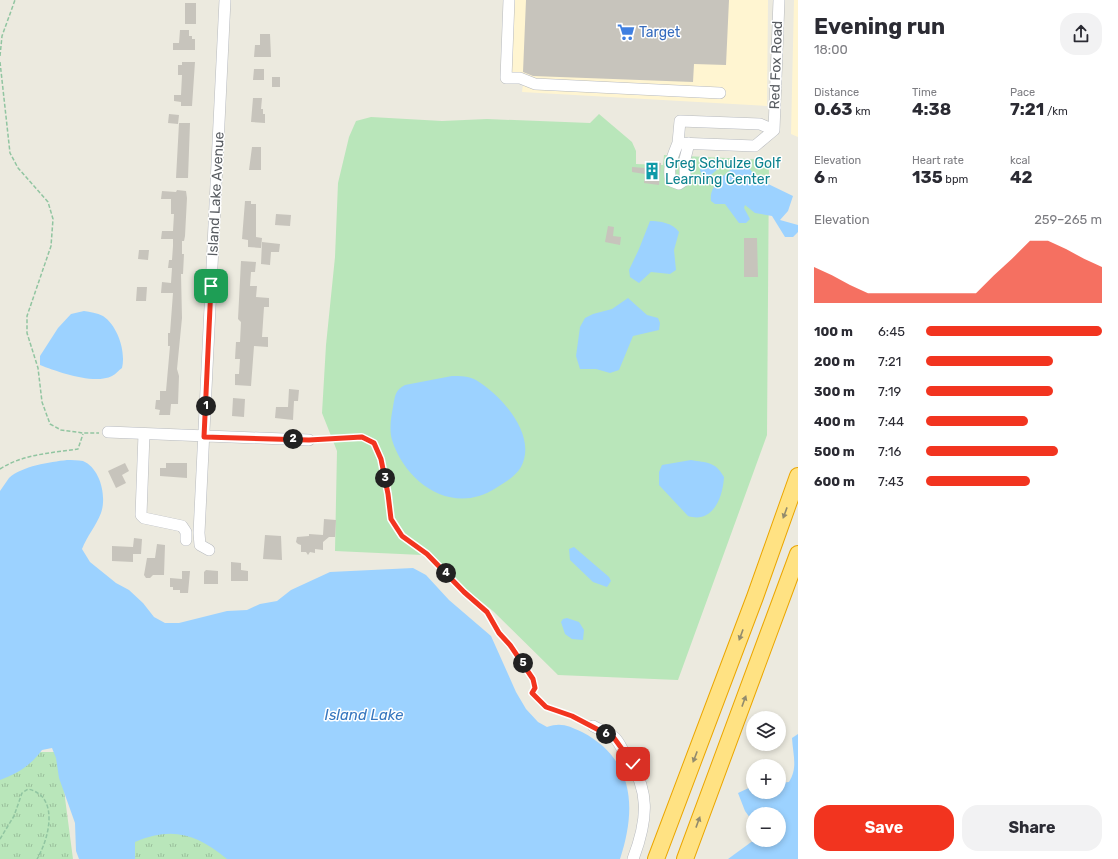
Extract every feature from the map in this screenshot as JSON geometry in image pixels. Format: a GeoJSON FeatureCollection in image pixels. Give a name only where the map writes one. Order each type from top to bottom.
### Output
{"type":"FeatureCollection","features":[{"type":"Feature","properties":{"kind":"highway"},"geometry":{"type":"LineString","coordinates":[[656,859],[752,605],[798,476]]}},
{"type":"Feature","properties":{"kind":"highway"},"geometry":{"type":"LineString","coordinates":[[685,859],[798,554]]}},
{"type":"Feature","properties":{"kind":"street","name":"Island Lake Avenue"},"geometry":{"type":"LineString","coordinates":[[209,550],[200,545],[199,533],[225,0]]}},
{"type":"Feature","properties":{"kind":"street"},"geometry":{"type":"LineString","coordinates":[[509,0],[506,78],[520,78],[534,84],[720,93]]}},
{"type":"Feature","properties":{"kind":"street","name":"Red Fox Road"},"geometry":{"type":"LineString","coordinates":[[774,130],[779,0]]}},
{"type":"Feature","properties":{"kind":"street"},"geometry":{"type":"LineString","coordinates":[[680,121],[760,124],[774,130],[755,146],[683,143],[680,121]]}},
{"type":"Feature","properties":{"kind":"street"},"geometry":{"type":"LineString","coordinates":[[108,432],[309,440]]}},
{"type":"Feature","properties":{"kind":"street"},"geometry":{"type":"LineString","coordinates":[[144,434],[141,515],[144,518],[182,526],[186,532],[186,540]]}},
{"type":"Feature","properties":{"kind":"street"},"geometry":{"type":"LineString","coordinates":[[593,726],[614,738],[633,764],[642,788],[645,800],[645,819],[640,841],[633,859]]}},
{"type":"Feature","properties":{"kind":"path"},"geometry":{"type":"LineString","coordinates":[[0,56],[2,36],[15,0]]}},
{"type":"Feature","properties":{"kind":"path"},"geometry":{"type":"LineString","coordinates":[[0,62],[10,153],[18,168],[48,202],[53,219],[51,246],[27,316],[27,334],[38,368],[42,402],[50,424],[61,430],[83,433],[108,432]]}},
{"type":"Feature","properties":{"kind":"path"},"geometry":{"type":"LineString","coordinates":[[0,469],[12,461],[36,455],[78,449],[83,433]]}},
{"type":"Feature","properties":{"kind":"path"},"geometry":{"type":"LineString","coordinates":[[309,440],[362,437],[374,443],[381,459],[391,519],[402,536],[427,554],[464,592],[487,612],[499,633],[510,645],[533,679],[535,688],[532,693],[534,697],[546,707],[560,711],[593,726]]}},
{"type":"Feature","properties":{"kind":"path"},"geometry":{"type":"LineString","coordinates":[[0,839],[14,816],[22,793],[28,789],[40,794],[46,803],[48,831],[44,847],[37,859]]}},
{"type":"Feature","properties":{"kind":"shaded area"},"geometry":{"type":"Polygon","coordinates":[[[505,0],[768,0],[767,106],[522,92],[523,84],[501,82],[505,0]]]}},
{"type":"Feature","properties":{"kind":"shaded area"},"geometry":{"type":"Polygon","coordinates":[[[794,0],[798,0],[798,137],[791,134],[794,0]]]}},
{"type":"Feature","properties":{"kind":"green space"},"geometry":{"type":"Polygon","coordinates":[[[599,114],[632,142],[636,151],[636,164],[663,165],[664,155],[769,160],[767,435],[678,680],[558,675],[493,611],[422,555],[335,551],[337,451],[322,413],[326,345],[335,257],[338,183],[349,137],[356,121],[371,117],[442,121],[487,119],[590,123],[599,114]]]}},
{"type":"Feature","properties":{"kind":"green space"},"geometry":{"type":"Polygon","coordinates":[[[31,752],[59,752],[73,859],[0,859],[0,774],[31,752]]]}},
{"type":"Feature","properties":{"kind":"green space"},"geometry":{"type":"Polygon","coordinates":[[[206,830],[235,859],[128,859],[131,836],[206,830]]]}},
{"type":"Feature","properties":{"kind":"water"},"geometry":{"type":"Polygon","coordinates":[[[702,165],[717,165],[719,168],[706,179],[702,176],[700,170],[702,165]]]}},
{"type":"Feature","properties":{"kind":"water"},"geometry":{"type":"Polygon","coordinates":[[[735,166],[748,167],[758,179],[793,196],[788,211],[780,220],[798,225],[798,232],[793,237],[785,237],[772,216],[755,213],[745,205],[744,208],[750,219],[746,223],[739,223],[725,204],[715,204],[711,201],[712,190],[718,181],[735,166]]]}},
{"type":"Feature","properties":{"kind":"water"},"geometry":{"type":"Polygon","coordinates":[[[650,221],[662,222],[673,226],[679,232],[674,250],[676,270],[670,274],[651,272],[639,283],[630,277],[629,270],[650,221]]]}},
{"type":"Feature","properties":{"kind":"water"},"geometry":{"type":"Polygon","coordinates":[[[628,298],[647,315],[658,318],[660,323],[659,330],[633,336],[619,370],[610,373],[596,369],[580,369],[576,356],[580,327],[585,318],[593,314],[612,309],[628,298]]]}},
{"type":"Feature","properties":{"kind":"water"},"geometry":{"type":"Polygon","coordinates":[[[84,311],[103,316],[113,326],[117,333],[122,347],[123,362],[122,368],[112,376],[96,379],[86,378],[66,374],[40,365],[40,356],[58,328],[71,314],[84,311]]]}},
{"type":"Feature","properties":{"kind":"water"},"geometry":{"type":"Polygon","coordinates":[[[452,376],[464,376],[476,380],[496,395],[514,417],[521,429],[525,442],[525,455],[519,471],[496,488],[480,496],[464,498],[448,497],[433,491],[420,482],[408,470],[399,456],[392,440],[391,419],[394,400],[399,389],[405,385],[452,376]]]}},
{"type":"Feature","properties":{"kind":"water","name":"Island Lake"},"geometry":{"type":"Polygon","coordinates":[[[67,460],[83,461],[89,465],[98,476],[101,483],[103,506],[101,513],[82,549],[90,562],[116,583],[129,590],[143,603],[154,617],[165,623],[179,623],[227,611],[247,610],[260,604],[277,601],[291,590],[330,572],[413,568],[426,575],[449,600],[491,636],[516,692],[526,709],[538,722],[547,727],[557,725],[569,726],[599,743],[612,756],[621,771],[627,786],[629,804],[629,821],[620,859],[227,859],[216,850],[194,838],[184,835],[161,834],[135,842],[135,859],[79,859],[76,851],[75,823],[59,778],[56,758],[52,748],[42,750],[23,768],[0,780],[0,491],[9,478],[21,470],[36,465],[67,460]]]}},
{"type":"Feature","properties":{"kind":"water"},"geometry":{"type":"Polygon","coordinates":[[[691,460],[706,462],[714,465],[724,477],[719,500],[715,507],[704,516],[688,516],[659,485],[659,472],[662,465],[691,460]]]}},
{"type":"Feature","properties":{"kind":"water"},"geometry":{"type":"Polygon","coordinates":[[[574,547],[609,577],[611,581],[607,587],[593,582],[570,560],[569,549],[574,547]]]}},
{"type":"Feature","properties":{"kind":"water"},"geometry":{"type":"Polygon","coordinates":[[[567,618],[579,622],[584,630],[583,640],[572,639],[565,634],[561,622],[563,619],[567,618]]]}},
{"type":"Feature","properties":{"kind":"water"},"geometry":{"type":"Polygon","coordinates":[[[798,734],[798,859],[728,859],[746,846],[786,847],[786,807],[746,807],[746,812],[738,793],[746,789],[746,799],[786,799],[786,782],[789,782],[792,777],[794,766],[792,738],[798,734]]]}},
{"type":"Feature","properties":{"kind":"building","name":"Target"},"geometry":{"type":"Polygon","coordinates":[[[526,0],[729,0],[726,65],[694,64],[693,82],[533,76],[523,72],[526,0]]]}},
{"type":"Feature","properties":{"kind":"building"},"geometry":{"type":"Polygon","coordinates":[[[185,3],[196,3],[196,24],[185,24],[185,3]]]}},
{"type":"Feature","properties":{"kind":"building"},"geometry":{"type":"Polygon","coordinates":[[[180,30],[189,30],[189,36],[192,36],[192,39],[195,39],[195,50],[173,50],[173,43],[179,43],[180,30]]]}},
{"type":"Feature","properties":{"kind":"building"},"geometry":{"type":"Polygon","coordinates":[[[260,34],[270,34],[271,57],[254,57],[255,45],[260,45],[260,34]]]}},
{"type":"Feature","properties":{"kind":"building"},"geometry":{"type":"Polygon","coordinates":[[[182,62],[195,62],[192,106],[181,106],[181,102],[174,101],[174,95],[181,95],[182,75],[178,75],[178,65],[182,65],[182,62]]]}},
{"type":"Feature","properties":{"kind":"building"},"geometry":{"type":"Polygon","coordinates":[[[254,69],[264,69],[264,80],[253,80],[254,69]]]}},
{"type":"Feature","properties":{"kind":"building"},"geometry":{"type":"Polygon","coordinates":[[[272,77],[280,77],[280,87],[272,87],[272,77]]]}},
{"type":"Feature","properties":{"kind":"building"},"geometry":{"type":"Polygon","coordinates":[[[253,98],[262,98],[261,109],[263,109],[263,114],[265,114],[265,123],[251,122],[253,98]]]}},
{"type":"Feature","properties":{"kind":"building"},"geometry":{"type":"Polygon","coordinates":[[[169,114],[179,115],[178,124],[168,123],[169,114]]]}},
{"type":"Feature","properties":{"kind":"building"},"geometry":{"type":"Polygon","coordinates":[[[179,123],[190,123],[188,178],[176,178],[179,123]]]}},
{"type":"Feature","properties":{"kind":"building"},"geometry":{"type":"Polygon","coordinates":[[[252,147],[261,147],[261,170],[249,170],[252,147]]]}},
{"type":"Feature","properties":{"kind":"building","name":"Greg Schulze Golf Learning Center"},"geometry":{"type":"Polygon","coordinates":[[[646,161],[661,163],[659,185],[644,183],[645,174],[632,172],[632,167],[645,168],[646,161]]]}},
{"type":"Feature","properties":{"kind":"building"},"geometry":{"type":"Polygon","coordinates":[[[177,190],[186,191],[187,198],[185,236],[184,241],[182,241],[182,254],[184,254],[183,274],[181,274],[182,318],[177,369],[179,376],[178,404],[171,404],[170,415],[159,415],[160,410],[155,409],[156,400],[160,400],[160,391],[166,391],[170,346],[168,346],[168,333],[170,333],[173,293],[161,293],[162,282],[171,283],[172,268],[168,268],[169,260],[172,260],[173,239],[161,239],[162,231],[173,231],[174,214],[171,214],[171,199],[161,199],[162,191],[176,192],[177,190]]]}},
{"type":"Feature","properties":{"kind":"building"},"geometry":{"type":"Polygon","coordinates":[[[245,201],[251,201],[251,204],[256,204],[256,237],[262,238],[261,248],[248,247],[248,240],[242,239],[245,201]]]}},
{"type":"Feature","properties":{"kind":"building"},"geometry":{"type":"Polygon","coordinates":[[[276,214],[291,215],[290,226],[275,225],[276,214]]]}},
{"type":"Feature","properties":{"kind":"building"},"geometry":{"type":"Polygon","coordinates":[[[608,226],[614,227],[613,236],[621,237],[620,245],[605,242],[608,226]]]}},
{"type":"Feature","properties":{"kind":"building"},"geometry":{"type":"Polygon","coordinates":[[[744,238],[757,238],[758,277],[744,277],[744,238]]]}},
{"type":"Feature","properties":{"kind":"building"},"geometry":{"type":"Polygon","coordinates":[[[262,242],[280,244],[279,252],[271,252],[270,265],[261,264],[262,242]]]}},
{"type":"Feature","properties":{"kind":"building"},"geometry":{"type":"Polygon","coordinates":[[[139,250],[149,250],[148,260],[138,259],[139,250]]]}},
{"type":"Feature","properties":{"kind":"building"},"geometry":{"type":"Polygon","coordinates":[[[241,261],[256,262],[255,272],[251,272],[250,286],[257,286],[256,297],[269,298],[269,307],[264,307],[262,337],[268,337],[268,347],[254,346],[251,386],[235,385],[235,374],[239,374],[240,359],[235,359],[236,342],[240,342],[241,322],[238,319],[241,261]]]}},
{"type":"Feature","properties":{"kind":"building"},"geometry":{"type":"Polygon","coordinates":[[[137,287],[147,287],[146,301],[136,301],[137,287]]]}},
{"type":"Feature","properties":{"kind":"building"},"geometry":{"type":"Polygon","coordinates":[[[289,389],[299,390],[298,401],[294,401],[293,420],[275,418],[276,407],[288,407],[289,389]]]}},
{"type":"Feature","properties":{"kind":"building"},"geometry":{"type":"Polygon","coordinates":[[[233,398],[245,399],[244,417],[232,416],[233,398]]]}},
{"type":"Feature","properties":{"kind":"building"},"geometry":{"type":"Polygon","coordinates":[[[125,463],[129,471],[122,475],[126,483],[116,488],[108,471],[125,463]]]}},
{"type":"Feature","properties":{"kind":"building"},"geometry":{"type":"Polygon","coordinates":[[[166,463],[187,463],[187,478],[160,476],[160,468],[166,468],[166,463]]]}},
{"type":"Feature","properties":{"kind":"building"},"geometry":{"type":"Polygon","coordinates":[[[324,519],[336,520],[335,537],[329,537],[323,542],[323,550],[315,549],[315,553],[310,552],[308,555],[306,552],[301,552],[301,545],[296,542],[297,537],[309,536],[309,534],[323,535],[324,519]]]}},
{"type":"Feature","properties":{"kind":"building"},"geometry":{"type":"Polygon","coordinates":[[[265,535],[281,536],[282,560],[263,559],[265,535]]]}},
{"type":"Feature","properties":{"kind":"building"},"geometry":{"type":"Polygon","coordinates":[[[134,538],[142,539],[141,554],[133,554],[133,562],[112,561],[112,546],[133,547],[134,538]]]}},
{"type":"Feature","properties":{"kind":"building"},"geometry":{"type":"Polygon","coordinates":[[[157,544],[165,545],[164,575],[153,575],[150,578],[146,578],[144,575],[147,558],[155,558],[157,544]]]}},
{"type":"Feature","properties":{"kind":"building"},"geometry":{"type":"Polygon","coordinates":[[[231,562],[241,563],[241,570],[248,571],[248,581],[231,581],[231,562]]]}},
{"type":"Feature","properties":{"kind":"building"},"geometry":{"type":"Polygon","coordinates":[[[206,570],[218,571],[218,584],[204,584],[204,572],[206,570]]]}},
{"type":"Feature","properties":{"kind":"building"},"geometry":{"type":"Polygon","coordinates":[[[182,571],[190,571],[188,593],[180,593],[180,590],[173,590],[173,587],[170,587],[170,578],[182,579],[182,571]]]}},
{"type":"Feature","properties":{"kind":"place","name":"Target"},"geometry":{"type":"Point","coordinates":[626,32]}},
{"type":"Feature","properties":{"kind":"place","name":"Greg Schulze Golf Learning Center"},"geometry":{"type":"Point","coordinates":[652,171]}},
{"type":"Feature","properties":{"kind":"route"},"geometry":{"type":"LineString","coordinates":[[211,286],[204,437],[309,440],[362,437],[374,443],[381,459],[391,519],[402,536],[427,554],[464,592],[487,612],[499,633],[520,658],[533,679],[535,688],[532,693],[534,697],[546,707],[572,716],[614,738],[633,764]]}}]}
